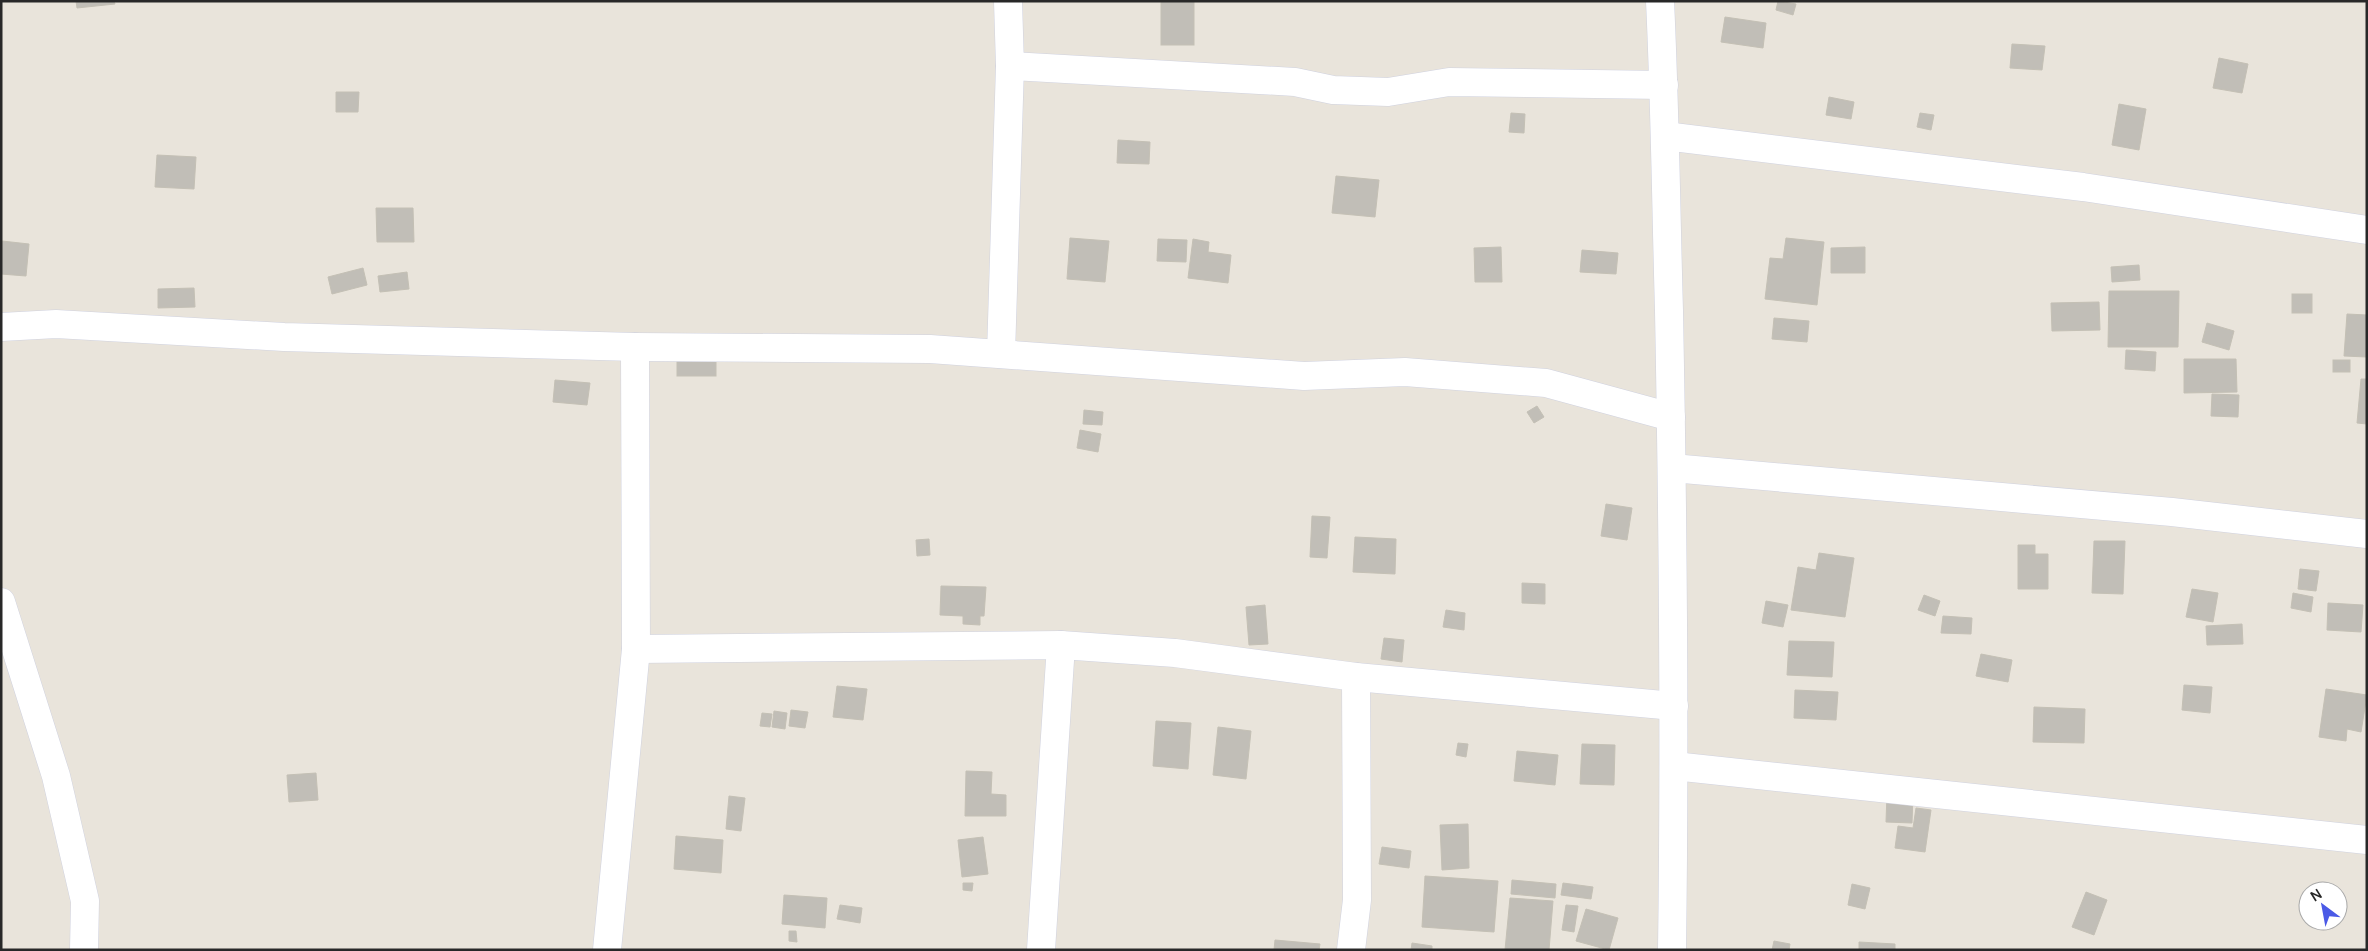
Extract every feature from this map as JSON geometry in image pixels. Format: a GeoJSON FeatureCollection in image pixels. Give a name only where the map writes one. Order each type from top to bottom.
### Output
{"type":"FeatureCollection","features":[{"type":"Feature","properties":{"kind":"street"},"geometry":{"type":"LineString","coordinates":[[1001,354],[1010,66],[1008,1]]}},
{"type":"Feature","properties":{"kind":"street"},"geometry":{"type":"LineString","coordinates":[[1660,1],[1664,85],[1672,468],[1674,706],[1672,950]]}},
{"type":"Feature","properties":{"kind":"street"},"geometry":{"type":"LineString","coordinates":[[1010,66],[1295,82],[1333,90],[1388,92],[1449,82],[1664,85]]}},
{"type":"Feature","properties":{"kind":"street"},"geometry":{"type":"LineString","coordinates":[[1665,136],[2083,188],[2367,230]]}},
{"type":"Feature","properties":{"kind":"street"},"geometry":{"type":"LineString","coordinates":[[1,327],[56,324],[284,336],[635,347],[930,349],[1304,376],[1405,372],[1546,383],[1671,417]]}},
{"type":"Feature","properties":{"kind":"street"},"geometry":{"type":"LineString","coordinates":[[607,950],[636,649],[635,347]]}},
{"type":"Feature","properties":{"kind":"street"},"geometry":{"type":"LineString","coordinates":[[1672,468],[2172,512],[2367,534]]}},
{"type":"Feature","properties":{"kind":"street"},"geometry":{"type":"LineString","coordinates":[[1,602],[56,776],[84,901],[84,950]]}},
{"type":"Feature","properties":{"kind":"street"},"geometry":{"type":"LineString","coordinates":[[636,649],[1061,645],[1175,653],[1356,678],[1674,706]]}},
{"type":"Feature","properties":{"kind":"street"},"geometry":{"type":"LineString","coordinates":[[1041,950],[1061,645]]}},
{"type":"Feature","properties":{"kind":"street"},"geometry":{"type":"LineString","coordinates":[[1351,950],[1357,900],[1356,678]]}},
{"type":"Feature","properties":{"kind":"street"},"geometry":{"type":"LineString","coordinates":[[1674,766],[2367,840]]}},
{"type":"Feature","properties":{"kind":"building"},"geometry":{"type":"Polygon","coordinates":[[[76,1],[114,1],[115,4],[77,8],[76,1]]]}},
{"type":"Feature","properties":{"kind":"building"},"geometry":{"type":"Polygon","coordinates":[[[1161,1],[1194,1],[1194,45],[1161,45],[1161,1]]]}},
{"type":"Feature","properties":{"kind":"building"},"geometry":{"type":"Polygon","coordinates":[[[1778,1],[1796,4],[1793,15],[1776,10],[1778,1]]]}},
{"type":"Feature","properties":{"kind":"building"},"geometry":{"type":"Polygon","coordinates":[[[1725,17],[1766,23],[1763,48],[1721,42],[1725,17]]]}},
{"type":"Feature","properties":{"kind":"building"},"geometry":{"type":"Polygon","coordinates":[[[2012,44],[2045,46],[2042,70],[2010,68],[2012,44]]]}},
{"type":"Feature","properties":{"kind":"building"},"geometry":{"type":"Polygon","coordinates":[[[2219,58],[2248,64],[2242,93],[2213,88],[2219,58]]]}},
{"type":"Feature","properties":{"kind":"building"},"geometry":{"type":"Polygon","coordinates":[[[336,92],[359,92],[358,112],[336,112],[336,92]]]}},
{"type":"Feature","properties":{"kind":"building"},"geometry":{"type":"Polygon","coordinates":[[[1829,97],[1854,102],[1851,119],[1826,115],[1829,97]]]}},
{"type":"Feature","properties":{"kind":"building"},"geometry":{"type":"Polygon","coordinates":[[[2119,104],[2146,109],[2139,150],[2112,145],[2119,104]]]}},
{"type":"Feature","properties":{"kind":"building"},"geometry":{"type":"Polygon","coordinates":[[[1511,113],[1525,114],[1524,133],[1509,132],[1511,113]]]}},
{"type":"Feature","properties":{"kind":"building"},"geometry":{"type":"Polygon","coordinates":[[[1920,113],[1934,115],[1931,130],[1917,127],[1920,113]]]}},
{"type":"Feature","properties":{"kind":"building"},"geometry":{"type":"Polygon","coordinates":[[[1118,140],[1150,142],[1149,164],[1117,163],[1118,140]]]}},
{"type":"Feature","properties":{"kind":"building"},"geometry":{"type":"Polygon","coordinates":[[[157,155],[196,157],[194,189],[155,187],[157,155]]]}},
{"type":"Feature","properties":{"kind":"building"},"geometry":{"type":"Polygon","coordinates":[[[1336,176],[1379,180],[1375,217],[1332,213],[1336,176]]]}},
{"type":"Feature","properties":{"kind":"building"},"geometry":{"type":"Polygon","coordinates":[[[376,208],[413,208],[414,242],[377,242],[376,208]]]}},
{"type":"Feature","properties":{"kind":"building"},"geometry":{"type":"Polygon","coordinates":[[[1070,238],[1109,241],[1105,282],[1067,279],[1070,238]]]}},
{"type":"Feature","properties":{"kind":"building"},"geometry":{"type":"Polygon","coordinates":[[[1786,238],[1824,242],[1817,305],[1765,299],[1770,258],[1783,259],[1786,238]]]}},
{"type":"Feature","properties":{"kind":"building"},"geometry":{"type":"Polygon","coordinates":[[[1158,239],[1187,240],[1186,262],[1157,261],[1158,239]]]}},
{"type":"Feature","properties":{"kind":"building"},"geometry":{"type":"Polygon","coordinates":[[[1193,239],[1209,242],[1208,252],[1231,255],[1228,283],[1188,278],[1193,239]]]}},
{"type":"Feature","properties":{"kind":"building"},"geometry":{"type":"Polygon","coordinates":[[[2,241],[29,244],[26,276],[1,274],[2,241]]]}},
{"type":"Feature","properties":{"kind":"building"},"geometry":{"type":"Polygon","coordinates":[[[1501,247],[1502,282],[1475,282],[1474,248],[1501,247]]]}},
{"type":"Feature","properties":{"kind":"building"},"geometry":{"type":"Polygon","coordinates":[[[1865,247],[1865,273],[1831,273],[1831,248],[1865,247]]]}},
{"type":"Feature","properties":{"kind":"building"},"geometry":{"type":"Polygon","coordinates":[[[1582,250],[1618,253],[1616,274],[1580,272],[1582,250]]]}},
{"type":"Feature","properties":{"kind":"building"},"geometry":{"type":"Polygon","coordinates":[[[2139,265],[2140,280],[2112,282],[2111,267],[2139,265]]]}},
{"type":"Feature","properties":{"kind":"building"},"geometry":{"type":"Polygon","coordinates":[[[363,268],[367,285],[332,294],[328,277],[363,268]]]}},
{"type":"Feature","properties":{"kind":"building"},"geometry":{"type":"Polygon","coordinates":[[[407,272],[409,289],[380,292],[378,276],[407,272]]]}},
{"type":"Feature","properties":{"kind":"building"},"geometry":{"type":"Polygon","coordinates":[[[194,288],[195,307],[158,308],[158,289],[194,288]]]}},
{"type":"Feature","properties":{"kind":"building"},"geometry":{"type":"Polygon","coordinates":[[[2109,291],[2179,291],[2178,347],[2108,347],[2109,291]]]}},
{"type":"Feature","properties":{"kind":"building"},"geometry":{"type":"Polygon","coordinates":[[[2292,294],[2312,294],[2312,313],[2292,313],[2292,294]]]}},
{"type":"Feature","properties":{"kind":"building"},"geometry":{"type":"Polygon","coordinates":[[[2099,302],[2100,330],[2052,331],[2051,303],[2099,302]]]}},
{"type":"Feature","properties":{"kind":"building"},"geometry":{"type":"Polygon","coordinates":[[[2347,314],[2367,315],[2367,357],[2344,356],[2347,314]]]}},
{"type":"Feature","properties":{"kind":"building"},"geometry":{"type":"Polygon","coordinates":[[[1774,318],[1809,321],[1807,342],[1772,339],[1774,318]]]}},
{"type":"Feature","properties":{"kind":"building"},"geometry":{"type":"Polygon","coordinates":[[[2207,323],[2234,331],[2229,350],[2202,342],[2207,323]]]}},
{"type":"Feature","properties":{"kind":"building"},"geometry":{"type":"Polygon","coordinates":[[[2126,350],[2156,352],[2155,371],[2125,369],[2126,350]]]}},
{"type":"Feature","properties":{"kind":"building"},"geometry":{"type":"Polygon","coordinates":[[[2184,359],[2236,359],[2237,392],[2184,393],[2184,359]]]}},
{"type":"Feature","properties":{"kind":"building"},"geometry":{"type":"Polygon","coordinates":[[[677,360],[716,360],[716,376],[677,376],[677,360]]]}},
{"type":"Feature","properties":{"kind":"building"},"geometry":{"type":"Polygon","coordinates":[[[2333,360],[2350,360],[2350,372],[2333,372],[2333,360]]]}},
{"type":"Feature","properties":{"kind":"building"},"geometry":{"type":"Polygon","coordinates":[[[2361,379],[2367,379],[2367,424],[2357,423],[2361,379]]]}},
{"type":"Feature","properties":{"kind":"building"},"geometry":{"type":"Polygon","coordinates":[[[555,380],[590,383],[587,405],[553,402],[555,380]]]}},
{"type":"Feature","properties":{"kind":"building"},"geometry":{"type":"Polygon","coordinates":[[[2212,394],[2239,395],[2238,417],[2211,416],[2212,394]]]}},
{"type":"Feature","properties":{"kind":"building"},"geometry":{"type":"Polygon","coordinates":[[[1537,406],[1544,417],[1534,423],[1527,412],[1537,406]]]}},
{"type":"Feature","properties":{"kind":"building"},"geometry":{"type":"Polygon","coordinates":[[[1084,410],[1103,412],[1102,425],[1083,424],[1084,410]]]}},
{"type":"Feature","properties":{"kind":"building"},"geometry":{"type":"Polygon","coordinates":[[[1080,430],[1101,434],[1098,452],[1077,448],[1080,430]]]}},
{"type":"Feature","properties":{"kind":"building"},"geometry":{"type":"Polygon","coordinates":[[[1606,504],[1632,508],[1627,540],[1601,536],[1606,504]]]}},
{"type":"Feature","properties":{"kind":"building"},"geometry":{"type":"Polygon","coordinates":[[[1312,516],[1330,517],[1327,558],[1310,557],[1312,516]]]}},
{"type":"Feature","properties":{"kind":"building"},"geometry":{"type":"Polygon","coordinates":[[[1355,537],[1396,539],[1395,574],[1353,572],[1355,537]]]}},
{"type":"Feature","properties":{"kind":"building"},"geometry":{"type":"Polygon","coordinates":[[[929,539],[930,555],[917,556],[916,540],[929,539]]]}},
{"type":"Feature","properties":{"kind":"building"},"geometry":{"type":"Polygon","coordinates":[[[2094,541],[2125,541],[2123,594],[2092,593],[2094,541]]]}},
{"type":"Feature","properties":{"kind":"building"},"geometry":{"type":"Polygon","coordinates":[[[2018,545],[2035,545],[2035,554],[2048,554],[2048,589],[2018,589],[2018,545]]]}},
{"type":"Feature","properties":{"kind":"building"},"geometry":{"type":"Polygon","coordinates":[[[1819,553],[1854,558],[1845,617],[1791,610],[1798,567],[1816,570],[1819,553]]]}},
{"type":"Feature","properties":{"kind":"building"},"geometry":{"type":"Polygon","coordinates":[[[2300,569],[2319,571],[2316,591],[2298,589],[2300,569]]]}},
{"type":"Feature","properties":{"kind":"building"},"geometry":{"type":"Polygon","coordinates":[[[1522,583],[1545,584],[1545,604],[1522,603],[1522,583]]]}},
{"type":"Feature","properties":{"kind":"building"},"geometry":{"type":"Polygon","coordinates":[[[941,586],[986,587],[984,616],[980,616],[980,625],[963,624],[963,616],[940,615],[941,586]]]}},
{"type":"Feature","properties":{"kind":"building"},"geometry":{"type":"Polygon","coordinates":[[[2192,589],[2218,593],[2213,622],[2186,617],[2192,589]]]}},
{"type":"Feature","properties":{"kind":"building"},"geometry":{"type":"Polygon","coordinates":[[[2293,593],[2313,597],[2311,612],[2291,608],[2293,593]]]}},
{"type":"Feature","properties":{"kind":"building"},"geometry":{"type":"Polygon","coordinates":[[[1924,595],[1940,601],[1935,616],[1918,610],[1924,595]]]}},
{"type":"Feature","properties":{"kind":"building"},"geometry":{"type":"Polygon","coordinates":[[[1766,601],[1788,605],[1783,627],[1762,623],[1766,601]]]}},
{"type":"Feature","properties":{"kind":"building"},"geometry":{"type":"Polygon","coordinates":[[[2328,603],[2363,605],[2361,632],[2327,630],[2328,603]]]}},
{"type":"Feature","properties":{"kind":"building"},"geometry":{"type":"Polygon","coordinates":[[[1265,605],[1268,644],[1249,645],[1246,607],[1265,605]]]}},
{"type":"Feature","properties":{"kind":"building"},"geometry":{"type":"Polygon","coordinates":[[[1446,610],[1465,613],[1464,630],[1443,627],[1446,610]]]}},
{"type":"Feature","properties":{"kind":"building"},"geometry":{"type":"Polygon","coordinates":[[[1943,616],[1972,618],[1971,634],[1941,633],[1943,616]]]}},
{"type":"Feature","properties":{"kind":"building"},"geometry":{"type":"Polygon","coordinates":[[[2242,624],[2243,644],[2207,645],[2206,626],[2242,624]]]}},
{"type":"Feature","properties":{"kind":"building"},"geometry":{"type":"Polygon","coordinates":[[[1384,638],[1404,640],[1402,662],[1381,659],[1384,638]]]}},
{"type":"Feature","properties":{"kind":"building"},"geometry":{"type":"Polygon","coordinates":[[[1789,641],[1834,642],[1832,677],[1787,675],[1789,641]]]}},
{"type":"Feature","properties":{"kind":"building"},"geometry":{"type":"Polygon","coordinates":[[[1981,654],[2012,660],[2008,682],[1976,676],[1981,654]]]}},
{"type":"Feature","properties":{"kind":"building"},"geometry":{"type":"Polygon","coordinates":[[[2184,685],[2212,687],[2210,713],[2182,710],[2184,685]]]}},
{"type":"Feature","properties":{"kind":"building"},"geometry":{"type":"Polygon","coordinates":[[[837,686],[867,689],[863,720],[833,717],[837,686]]]}},
{"type":"Feature","properties":{"kind":"building"},"geometry":{"type":"Polygon","coordinates":[[[2326,689],[2367,695],[2361,732],[2347,729],[2346,741],[2319,737],[2326,689]]]}},
{"type":"Feature","properties":{"kind":"building"},"geometry":{"type":"Polygon","coordinates":[[[1795,690],[1838,692],[1836,720],[1794,718],[1795,690]]]}},
{"type":"Feature","properties":{"kind":"building"},"geometry":{"type":"Polygon","coordinates":[[[2034,707],[2085,709],[2084,743],[2033,742],[2034,707]]]}},
{"type":"Feature","properties":{"kind":"building"},"geometry":{"type":"Polygon","coordinates":[[[791,710],[808,712],[805,728],[789,726],[791,710]]]}},
{"type":"Feature","properties":{"kind":"building"},"geometry":{"type":"Polygon","coordinates":[[[774,711],[787,713],[785,729],[772,727],[774,711]]]}},
{"type":"Feature","properties":{"kind":"building"},"geometry":{"type":"Polygon","coordinates":[[[762,713],[772,714],[770,727],[760,726],[762,713]]]}},
{"type":"Feature","properties":{"kind":"building"},"geometry":{"type":"Polygon","coordinates":[[[1156,721],[1191,723],[1188,769],[1153,766],[1156,721]]]}},
{"type":"Feature","properties":{"kind":"building"},"geometry":{"type":"Polygon","coordinates":[[[1218,727],[1251,731],[1246,779],[1213,775],[1218,727]]]}},
{"type":"Feature","properties":{"kind":"building"},"geometry":{"type":"Polygon","coordinates":[[[1458,743],[1468,744],[1466,757],[1456,755],[1458,743]]]}},
{"type":"Feature","properties":{"kind":"building"},"geometry":{"type":"Polygon","coordinates":[[[1582,744],[1615,745],[1614,785],[1580,784],[1582,744]]]}},
{"type":"Feature","properties":{"kind":"building"},"geometry":{"type":"Polygon","coordinates":[[[1517,751],[1558,755],[1555,785],[1514,781],[1517,751]]]}},
{"type":"Feature","properties":{"kind":"building"},"geometry":{"type":"Polygon","coordinates":[[[966,771],[992,772],[991,794],[1006,795],[1006,816],[965,816],[966,771]]]}},
{"type":"Feature","properties":{"kind":"building"},"geometry":{"type":"Polygon","coordinates":[[[316,773],[318,800],[289,802],[287,775],[316,773]]]}},
{"type":"Feature","properties":{"kind":"building"},"geometry":{"type":"Polygon","coordinates":[[[1887,794],[1913,795],[1912,823],[1886,822],[1887,794]]]}},
{"type":"Feature","properties":{"kind":"building"},"geometry":{"type":"Polygon","coordinates":[[[729,796],[745,798],[741,831],[726,829],[729,796]]]}},
{"type":"Feature","properties":{"kind":"building"},"geometry":{"type":"Polygon","coordinates":[[[1916,808],[1931,810],[1925,852],[1895,848],[1898,826],[1913,828],[1916,808]]]}},
{"type":"Feature","properties":{"kind":"building"},"geometry":{"type":"Polygon","coordinates":[[[1468,824],[1469,868],[1442,870],[1440,825],[1468,824]]]}},
{"type":"Feature","properties":{"kind":"building"},"geometry":{"type":"Polygon","coordinates":[[[676,836],[723,840],[721,873],[674,869],[676,836]]]}},
{"type":"Feature","properties":{"kind":"building"},"geometry":{"type":"Polygon","coordinates":[[[983,837],[988,874],[962,877],[958,840],[983,837]]]}},
{"type":"Feature","properties":{"kind":"building"},"geometry":{"type":"Polygon","coordinates":[[[1382,847],[1411,851],[1409,868],[1379,864],[1382,847]]]}},
{"type":"Feature","properties":{"kind":"building"},"geometry":{"type":"Polygon","coordinates":[[[1425,876],[1498,881],[1494,932],[1422,927],[1425,876]]]}},
{"type":"Feature","properties":{"kind":"building"},"geometry":{"type":"Polygon","coordinates":[[[1512,880],[1556,884],[1555,898],[1511,894],[1512,880]]]}},
{"type":"Feature","properties":{"kind":"building"},"geometry":{"type":"Polygon","coordinates":[[[963,883],[973,883],[972,891],[963,890],[963,883]]]}},
{"type":"Feature","properties":{"kind":"building"},"geometry":{"type":"Polygon","coordinates":[[[1563,883],[1593,887],[1591,899],[1561,895],[1563,883]]]}},
{"type":"Feature","properties":{"kind":"building"},"geometry":{"type":"Polygon","coordinates":[[[1852,884],[1870,888],[1865,909],[1848,905],[1852,884]]]}},
{"type":"Feature","properties":{"kind":"building"},"geometry":{"type":"Polygon","coordinates":[[[2086,892],[2107,900],[2094,935],[2072,927],[2086,892]]]}},
{"type":"Feature","properties":{"kind":"building"},"geometry":{"type":"Polygon","coordinates":[[[784,895],[827,898],[825,928],[782,924],[784,895]]]}},
{"type":"Feature","properties":{"kind":"building"},"geometry":{"type":"Polygon","coordinates":[[[1510,898],[1553,901],[1549,950],[1505,950],[1510,898]]]}},
{"type":"Feature","properties":{"kind":"building"},"geometry":{"type":"Polygon","coordinates":[[[840,905],[862,908],[860,923],[837,919],[840,905]]]}},
{"type":"Feature","properties":{"kind":"building"},"geometry":{"type":"Polygon","coordinates":[[[1566,905],[1578,906],[1574,932],[1562,930],[1566,905]]]}},
{"type":"Feature","properties":{"kind":"building"},"geometry":{"type":"Polygon","coordinates":[[[1586,909],[1618,918],[1609,950],[1576,941],[1586,909]]]}},
{"type":"Feature","properties":{"kind":"building"},"geometry":{"type":"Polygon","coordinates":[[[789,931],[796,931],[797,942],[789,941],[789,931]]]}},
{"type":"Feature","properties":{"kind":"building"},"geometry":{"type":"Polygon","coordinates":[[[1275,940],[1320,944],[1319,950],[1274,950],[1275,940]]]}},
{"type":"Feature","properties":{"kind":"building"},"geometry":{"type":"Polygon","coordinates":[[[1774,941],[1790,944],[1789,950],[1772,950],[1774,941]]]}},
{"type":"Feature","properties":{"kind":"building"},"geometry":{"type":"Polygon","coordinates":[[[1859,942],[1895,944],[1895,950],[1859,950],[1859,942]]]}},
{"type":"Feature","properties":{"kind":"building"},"geometry":{"type":"Polygon","coordinates":[[[1412,943],[1432,946],[1432,950],[1411,950],[1412,943]]]}}]}
